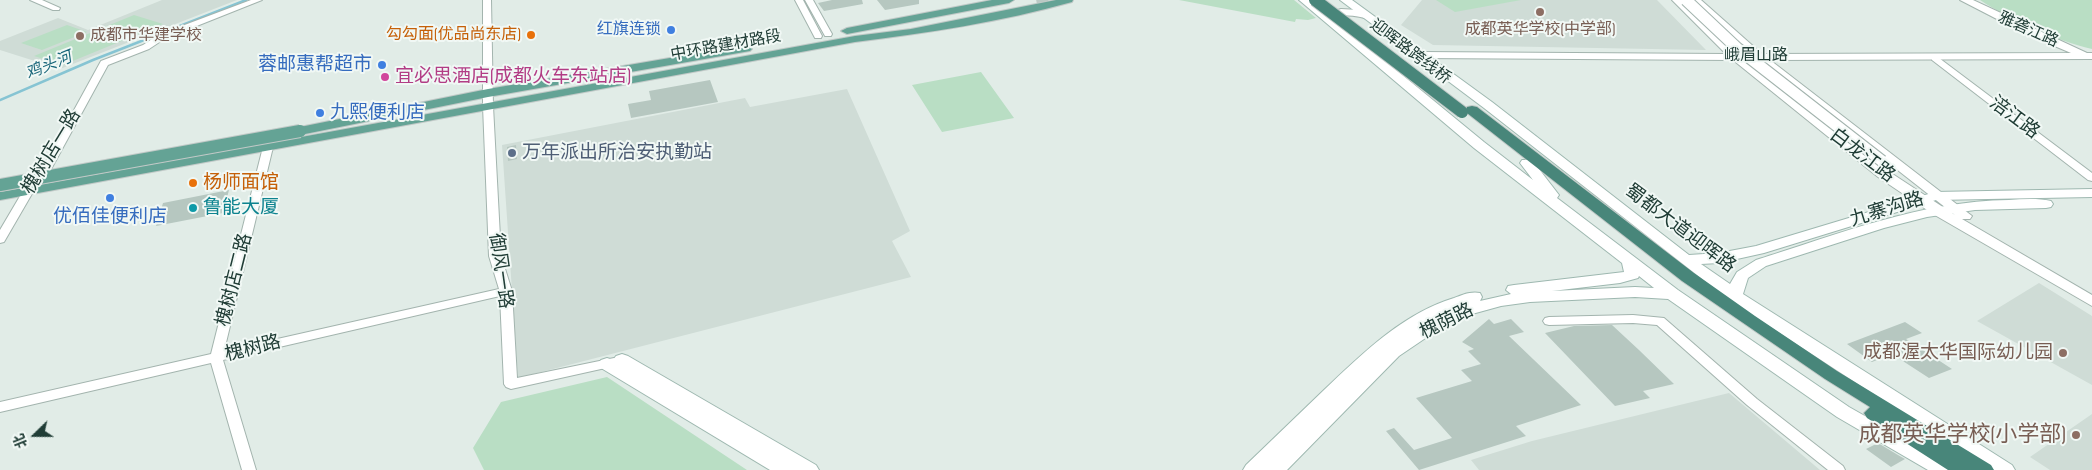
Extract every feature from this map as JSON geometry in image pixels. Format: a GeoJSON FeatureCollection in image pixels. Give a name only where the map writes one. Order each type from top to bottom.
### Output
{"type":"FeatureCollection","features":[{"type":"Feature","properties":{"kind":"highway","name":"迎晖路跨线桥"},"geometry":{"type":"LineString","coordinates":[[1315,0],[1471,113]]}},
{"type":"Feature","properties":{"kind":"highway","name":"迎晖路跨线桥"},"geometry":{"type":"LineString","coordinates":[[1328,0],[1471,113]]}},
{"type":"Feature","properties":{"kind":"highway"},"geometry":{"type":"LineString","coordinates":[[1471,113],[1527,163],[1682,283],[1842,394],[1963,470]]}},
{"type":"Feature","properties":{"kind":"highway","name":"蜀都大道迎晖路"},"geometry":{"type":"LineString","coordinates":[[1471,113],[1688,277],[1831,375],[1984,470]]}},
{"type":"Feature","properties":{"kind":"main road","name":"中环路建材路段"},"geometry":{"type":"LineString","coordinates":[[488,100],[852,35],[1009,0]]}},
{"type":"Feature","properties":{"kind":"main road","name":"中环路建材路段"},"geometry":{"type":"LineString","coordinates":[[388,119],[823,35],[852,35],[930,29],[1044,7],[1068,0]]}},
{"type":"Feature","properties":{"kind":"main road"},"geometry":{"type":"LineString","coordinates":[[1304,0],[1334,23],[1412,90],[1630,263],[1843,412],[1934,468]]}},
{"type":"Feature","properties":{"kind":"main road","name":"蜀都大道迎晖路"},"geometry":{"type":"LineString","coordinates":[[1345,0],[1488,104],[1686,260],[1735,296],[2005,470]]}},
{"type":"Feature","properties":{"kind":"main road"},"geometry":{"type":"LineString","coordinates":[[852,35],[907,28],[1035,2]]}},
{"type":"Feature","properties":{"kind":"main road"},"geometry":{"type":"LineString","coordinates":[[1471,113],[1550,154]]}},
{"type":"Feature","properties":{"kind":"main road"},"geometry":{"type":"LineString","coordinates":[[0,181],[388,119]]}},
{"type":"Feature","properties":{"kind":"main road"},"geometry":{"type":"LineString","coordinates":[[0,191],[388,119]]}},
{"type":"Feature","properties":{"kind":"main road"},"geometry":{"type":"LineString","coordinates":[[0,196],[268,147],[388,119]]}},
{"type":"Feature","properties":{"kind":"main road"},"geometry":{"type":"LineString","coordinates":[[0,185],[299,135]]}},
{"type":"Feature","properties":{"kind":"main road"},"geometry":{"type":"LineString","coordinates":[[1527,163],[1567,214]]}},
{"type":"Feature","properties":{"kind":"main road","name":"九寨沟路"},"geometry":{"type":"LineString","coordinates":[[1686,260],[1719,258],[1759,250],[1978,194],[2092,193]]}},
{"type":"Feature","properties":{"kind":"main road","name":"九寨沟路"},"geometry":{"type":"LineString","coordinates":[[1735,296],[1741,274],[1761,263],[1899,219],[1937,204],[2092,203]]}},
{"type":"Feature","properties":{"kind":"main road","name":"槐荫路"},"geometry":{"type":"LineString","coordinates":[[1253,470],[1380,347],[1420,319],[1440,308],[1494,293],[1548,284],[1620,278],[1632,274],[1630,263]]}},
{"type":"Feature","properties":{"kind":"main road","name":"槐荫路"},"geometry":{"type":"LineString","coordinates":[[1275,470],[1393,352],[1424,331],[1466,310],[1501,301],[1530,297],[1635,292],[1672,294]]}},
{"type":"Feature","properties":{"kind":"main road","name":"御风一路"},"geometry":{"type":"LineString","coordinates":[[614,362],[794,468]]}},
{"type":"Feature","properties":{"kind":"street"},"geometry":{"type":"LineString","coordinates":[[34,0],[56,8]]}},
{"type":"Feature","properties":{"kind":"street"},"geometry":{"type":"LineString","coordinates":[[130,42],[143,46],[161,37],[258,0]]}},
{"type":"Feature","properties":{"kind":"street","name":"御风一路"},"geometry":{"type":"LineString","coordinates":[[487,0],[488,100],[495,256],[504,276],[506,291],[511,384],[614,362]]}},
{"type":"Feature","properties":{"kind":"street"},"geometry":{"type":"LineString","coordinates":[[799,0],[823,35]]}},
{"type":"Feature","properties":{"kind":"street"},"geometry":{"type":"LineString","coordinates":[[809,0],[823,35]]}},
{"type":"Feature","properties":{"kind":"street","name":"白龙江路"},"geometry":{"type":"LineString","coordinates":[[1677,0],[1735,56],[1883,174],[2092,293]]}},
{"type":"Feature","properties":{"kind":"street"},"geometry":{"type":"LineString","coordinates":[[1686,0],[1736,48],[1937,204]]}},
{"type":"Feature","properties":{"kind":"street","name":"白龙江路"},"geometry":{"type":"LineString","coordinates":[[1695,0],[1733,37],[1895,161],[1937,204],[2092,301]]}},
{"type":"Feature","properties":{"kind":"street","name":"雅砻江路"},"geometry":{"type":"LineString","coordinates":[[1964,0],[2028,31],[2091,57]]}},
{"type":"Feature","properties":{"kind":"street"},"geometry":{"type":"LineString","coordinates":[[1334,23],[1332,15],[1340,12],[1351,11],[1368,16]]}},
{"type":"Feature","properties":{"kind":"street","name":"槐树店一路"},"geometry":{"type":"LineString","coordinates":[[0,240],[28,191],[44,173],[104,63],[143,46]]}},
{"type":"Feature","properties":{"kind":"street","name":"峨眉山路"},"geometry":{"type":"LineString","coordinates":[[1421,55],[2091,57]]}},
{"type":"Feature","properties":{"kind":"street","name":"涪江路"},"geometry":{"type":"LineString","coordinates":[[1935,58],[2092,178]]}},
{"type":"Feature","properties":{"kind":"street","name":"槐树店二路"},"geometry":{"type":"LineString","coordinates":[[216,358],[268,147]]}},
{"type":"Feature","properties":{"kind":"street","name":"槐树路"},"geometry":{"type":"LineString","coordinates":[[0,406],[506,291]]}},
{"type":"Feature","properties":{"kind":"street"},"geometry":{"type":"LineString","coordinates":[[1548,321],[1633,319],[1660,321],[1752,402],[1838,470]]}},
{"type":"Feature","properties":{"kind":"street"},"geometry":{"type":"LineString","coordinates":[[216,358],[249,470]]}},
{"type":"Feature","properties":{"kind":"shaded area","name":"成都市华建学校"},"geometry":{"type":"Polygon","coordinates":[[[162,0],[237,0],[60,69],[0,50],[0,41],[58,18],[88,30],[162,0]]]}},
{"type":"Feature","properties":{"kind":"shaded area","name":"成都英华学校(中学部)"},"geometry":{"type":"Polygon","coordinates":[[[1422,0],[1657,0],[1706,50],[1433,45],[1401,25],[1422,0]]]}},
{"type":"Feature","properties":{"kind":"shaded area"},"geometry":{"type":"Polygon","coordinates":[[[847,89],[910,231],[892,241],[911,277],[518,378],[502,145],[745,98],[750,107],[847,89]]]}},
{"type":"Feature","properties":{"kind":"shaded area","name":"成都渥太华国际幼儿园"},"geometry":{"type":"Polygon","coordinates":[[[2039,283],[2092,316],[2092,385],[1977,321],[2039,283]]]}},
{"type":"Feature","properties":{"kind":"shaded area"},"geometry":{"type":"Polygon","coordinates":[[[1729,393],[1820,470],[1479,470],[1471,460],[1532,441],[1729,393]]]}},
{"type":"Feature","properties":{"kind":"shaded area","name":"成都英华学校(小学部)"},"geometry":{"type":"Polygon","coordinates":[[[2092,414],[2092,470],[2050,470],[2030,457],[2092,414]]]}},
{"type":"Feature","properties":{"kind":"green space"},"geometry":{"type":"Polygon","coordinates":[[[1179,0],[1294,0],[1316,18],[1308,20],[1296,19],[1295,22],[1179,0]]]}},
{"type":"Feature","properties":{"kind":"green space"},"geometry":{"type":"Polygon","coordinates":[[[1436,0],[1521,0],[1455,12],[1436,0]]]}},
{"type":"Feature","properties":{"kind":"green space"},"geometry":{"type":"Polygon","coordinates":[[[1980,0],[2092,0],[2092,49],[2034,29],[1980,0]]]}},
{"type":"Feature","properties":{"kind":"green space"},"geometry":{"type":"Polygon","coordinates":[[[134,15],[163,24],[63,65],[34,56],[134,15]]]}},
{"type":"Feature","properties":{"kind":"green space"},"geometry":{"type":"Polygon","coordinates":[[[67,25],[87,32],[42,50],[21,43],[67,25]]]}},
{"type":"Feature","properties":{"kind":"green space"},"geometry":{"type":"Polygon","coordinates":[[[981,72],[1014,118],[942,132],[912,85],[981,72]]]}},
{"type":"Feature","properties":{"kind":"green space"},"geometry":{"type":"Polygon","coordinates":[[[607,377],[747,470],[484,470],[473,448],[501,402],[607,377]]]}},
{"type":"Feature","properties":{"kind":"building"},"geometry":{"type":"Polygon","coordinates":[[[832,0],[862,0],[863,4],[824,11],[818,3],[832,0]]]}},
{"type":"Feature","properties":{"kind":"building"},"geometry":{"type":"Polygon","coordinates":[[[877,0],[919,0],[919,4],[885,10],[877,0]]]}},
{"type":"Feature","properties":{"kind":"building"},"geometry":{"type":"Polygon","coordinates":[[[710,80],[718,102],[631,118],[628,104],[651,100],[649,91],[710,80]]]}},
{"type":"Feature","properties":{"kind":"building","name":"万年派出所治安执勤站"},"geometry":{"type":"Polygon","coordinates":[[[516,145],[517,159],[508,161],[507,147],[516,145]]]}},
{"type":"Feature","properties":{"kind":"building","name":"鲁能大厦"},"geometry":{"type":"Polygon","coordinates":[[[229,190],[223,213],[156,226],[163,203],[229,190]]]}},
{"type":"Feature","properties":{"kind":"building"},"geometry":{"type":"Polygon","coordinates":[[[1489,319],[1494,324],[1511,319],[1524,332],[1509,336],[1581,405],[1516,426],[1526,436],[1419,470],[1386,431],[1394,428],[1414,450],[1452,438],[1416,398],[1472,381],[1461,370],[1481,364],[1468,351],[1474,349],[1462,342],[1489,319]]]}},
{"type":"Feature","properties":{"kind":"building"},"geometry":{"type":"Polygon","coordinates":[[[1905,322],[1922,333],[1906,339],[1952,369],[1929,378],[1892,354],[1872,362],[1847,344],[1905,322]]]}},
{"type":"Feature","properties":{"kind":"building"},"geometry":{"type":"Polygon","coordinates":[[[1612,325],[1674,384],[1643,391],[1650,398],[1615,406],[1545,333],[1574,326],[1612,325]]]}},
{"type":"Feature","properties":{"kind":"building"},"geometry":{"type":"Polygon","coordinates":[[[1878,443],[1905,459],[1891,467],[1866,449],[1878,443]]]}},
{"type":"Feature","properties":{"kind":"waterway","name":"鸡头河"},"geometry":{"type":"LineString","coordinates":[[0,100],[93,60],[246,0]]}},
{"type":"Feature","properties":{"kind":"tunnel"},"geometry":{"type":"LineString","coordinates":[[1037,4],[1056,0]]}},
{"type":"Feature","properties":{"kind":"place","name":"成都英华学校(中学部)"},"geometry":{"type":"Point","coordinates":[1540,12]}},
{"type":"Feature","properties":{"kind":"place","name":"红旗连锁"},"geometry":{"type":"Point","coordinates":[671,30]}},
{"type":"Feature","properties":{"kind":"place","name":"勾勾面(优品尚东店)"},"geometry":{"type":"Point","coordinates":[531,35]}},
{"type":"Feature","properties":{"kind":"place","name":"成都市华建学校"},"geometry":{"type":"Point","coordinates":[80,36]}},
{"type":"Feature","properties":{"kind":"place","name":"蓉邮惠帮超市"},"geometry":{"type":"Point","coordinates":[382,65]}},
{"type":"Feature","properties":{"kind":"place","name":"宜必思酒店(成都火车东站店)"},"geometry":{"type":"Point","coordinates":[385,77]}},
{"type":"Feature","properties":{"kind":"place","name":"九熙便利店"},"geometry":{"type":"Point","coordinates":[320,113]}},
{"type":"Feature","properties":{"kind":"place","name":"万年派出所治安执勤站"},"geometry":{"type":"Point","coordinates":[512,153]}},
{"type":"Feature","properties":{"kind":"place","name":"杨师面馆"},"geometry":{"type":"Point","coordinates":[193,183]}},
{"type":"Feature","properties":{"kind":"place","name":"优佰佳便利店"},"geometry":{"type":"Point","coordinates":[110,198]}},
{"type":"Feature","properties":{"kind":"place","name":"鲁能大厦"},"geometry":{"type":"Point","coordinates":[193,208]}},
{"type":"Feature","properties":{"kind":"place","name":"成都渥太华国际幼儿园"},"geometry":{"type":"Point","coordinates":[2063,353]}},
{"type":"Feature","properties":{"kind":"place","name":"成都英华学校(小学部)"},"geometry":{"type":"Point","coordinates":[2076,435]}}]}
